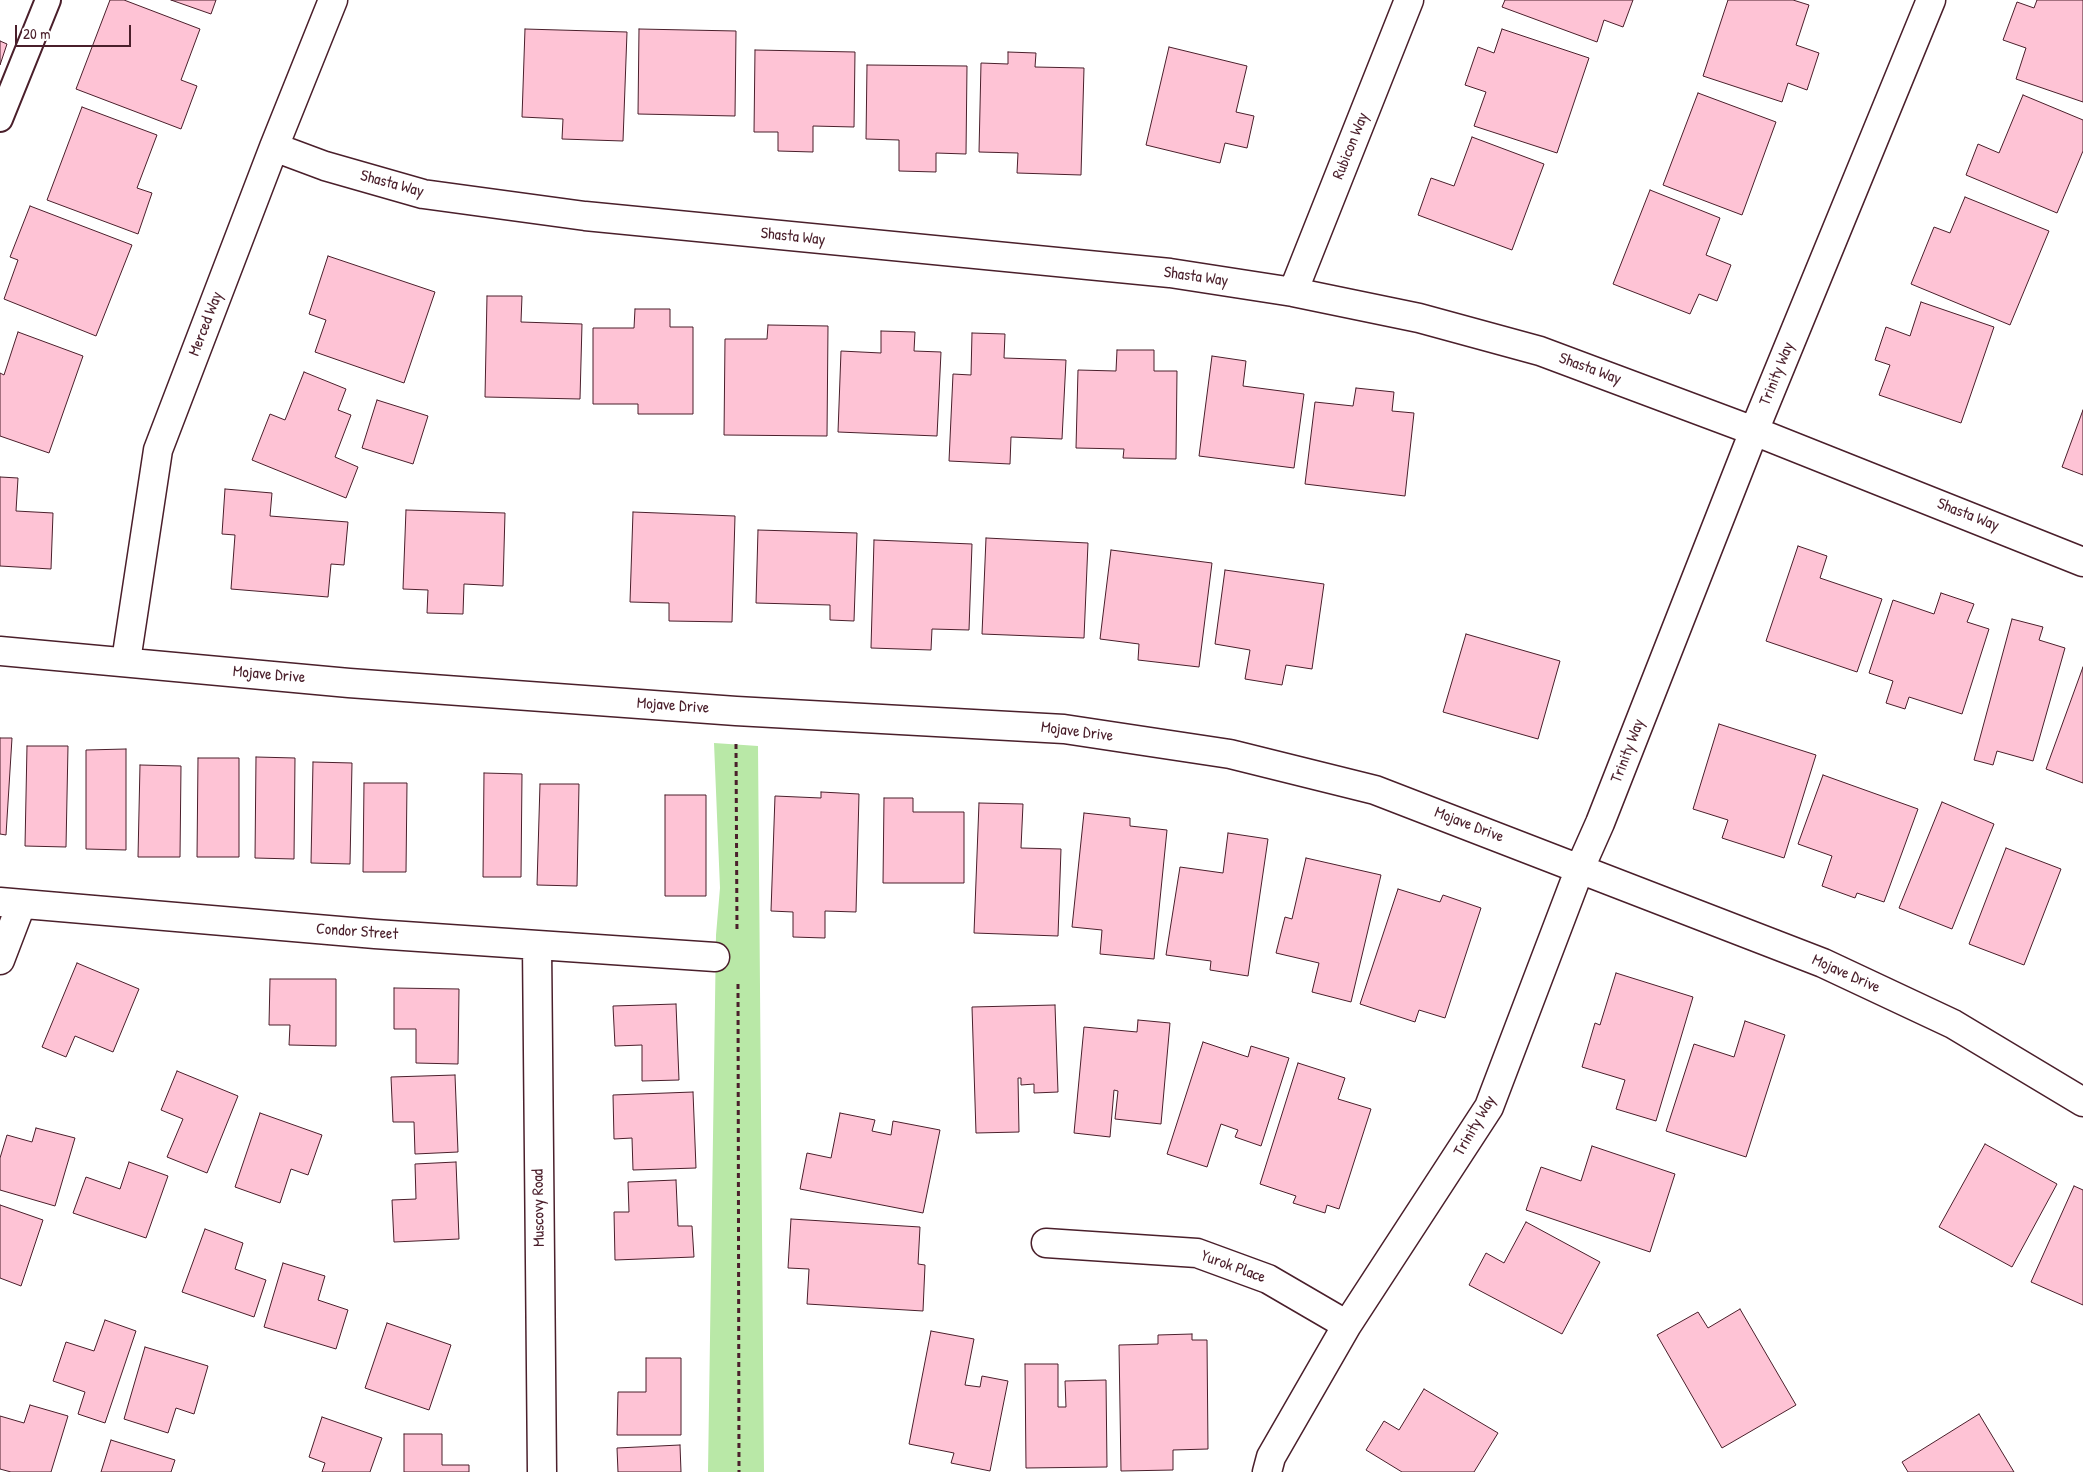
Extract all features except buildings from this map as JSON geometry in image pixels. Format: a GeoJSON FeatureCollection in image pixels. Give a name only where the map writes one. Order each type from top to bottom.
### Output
{"type":"FeatureCollection","features":[{"type":"Feature","properties":{"kind":"street","name":"Merced Way"},"geometry":{"type":"LineString","coordinates":[[126,661],[158,450],[274,146],[333,0]]}},
{"type":"Feature","properties":{"kind":"street","name":"Rubicon Way"},"geometry":{"type":"LineString","coordinates":[[1293,292],[1409,0]]}},
{"type":"Feature","properties":{"kind":"street","name":"Trinity Way"},"geometry":{"type":"LineString","coordinates":[[1267,1472],[1272,1457],[1348,1326],[1489,1107],[1580,868],[1600,823],[1754,431],[1931,0]]}},
{"type":"Feature","properties":{"kind":"street","name":"Shasta Way"},"geometry":{"type":"LineString","coordinates":[[274,146],[325,166],[423,194],[585,216],[1170,272],[1293,292],[1419,318],[1540,351],[1754,431],[2083,562]]}},
{"type":"Feature","properties":{"kind":"street","name":"Mojave Drive"},"geometry":{"type":"LineString","coordinates":[[0,651],[349,682],[736,711],[1064,729],[1230,754],[1375,790],[1823,963],[1953,1024],[2083,1102]]}},
{"type":"Feature","properties":{"kind":"street","name":"Condor Street"},"geometry":{"type":"LineString","coordinates":[[11,903],[715,958]]}},
{"type":"Feature","properties":{"kind":"street"},"geometry":{"type":"LineString","coordinates":[[0,960],[11,903]]}},
{"type":"Feature","properties":{"kind":"street","name":"Muscovy Road"},"geometry":{"type":"LineString","coordinates":[[537,945],[542,1472]]}},
{"type":"Feature","properties":{"kind":"street","name":"Yurok Place"},"geometry":{"type":"LineString","coordinates":[[1046,1243],[1197,1254],[1268,1279],[1348,1326]]}},
{"type":"Feature","properties":{"kind":"lane"},"geometry":{"type":"LineString","coordinates":[[0,119],[48,0]]}},
{"type":"Feature","properties":{"kind":"path"},"geometry":{"type":"LineString","coordinates":[[736,711],[737,939]]}},
{"type":"Feature","properties":{"kind":"path"},"geometry":{"type":"LineString","coordinates":[[738,978],[739,1472]]}},
{"type":"Feature","properties":{"kind":"green space"},"geometry":{"type":"Polygon","coordinates":[[[714,743],[758,746],[764,1472],[708,1472],[716,935],[720,888],[714,743]]]}}]}
